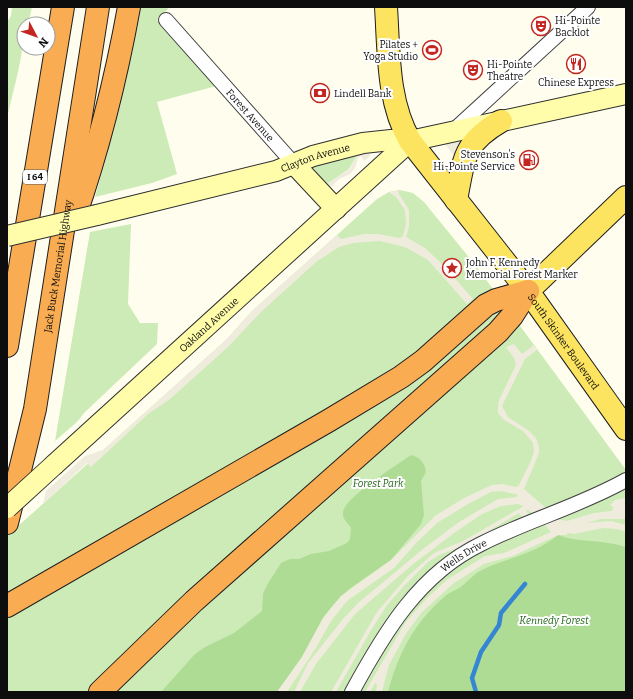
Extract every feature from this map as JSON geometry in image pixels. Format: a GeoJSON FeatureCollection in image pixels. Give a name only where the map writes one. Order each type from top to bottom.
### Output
{"type":"FeatureCollection","features":[{"type":"Feature","properties":{"kind":"highway","name":"I 64"},"geometry":{"type":"LineString","coordinates":[[7,346],[63,7]]}},
{"type":"Feature","properties":{"kind":"highway","name":"Jack Buck Memorial Highway"},"geometry":{"type":"LineString","coordinates":[[7,523],[34,409],[98,7]]}},
{"type":"Feature","properties":{"kind":"highway"},"geometry":{"type":"LineString","coordinates":[[54,279],[88,179],[114,86],[129,7]]}},
{"type":"Feature","properties":{"kind":"highway"},"geometry":{"type":"LineString","coordinates":[[13,603],[328,421],[401,377],[423,361],[486,305],[496,300],[528,290]]}},
{"type":"Feature","properties":{"kind":"highway"},"geometry":{"type":"LineString","coordinates":[[100,692],[206,590],[498,332],[512,316],[528,290]]}},
{"type":"Feature","properties":{"kind":"main road","name":"South Skinker Boulevard"},"geometry":{"type":"LineString","coordinates":[[386,7],[393,96],[398,116],[410,141],[528,290],[626,429]]}},
{"type":"Feature","properties":{"kind":"main road"},"geometry":{"type":"LineString","coordinates":[[456,200],[463,165],[468,149],[479,136],[501,121]]}},
{"type":"Feature","properties":{"kind":"main road"},"geometry":{"type":"LineString","coordinates":[[528,290],[626,197]]}},
{"type":"Feature","properties":{"kind":"street"},"geometry":{"type":"LineString","coordinates":[[453,131],[588,7]]}},
{"type":"Feature","properties":{"kind":"street","name":"Forest Avenue"},"geometry":{"type":"LineString","coordinates":[[166,20],[336,209]]}},
{"type":"Feature","properties":{"kind":"street","name":"Clayton Avenue"},"geometry":{"type":"LineString","coordinates":[[7,236],[276,171],[313,156],[363,143],[391,140],[410,141],[626,94]]}},
{"type":"Feature","properties":{"kind":"street","name":"Oakland Avenue"},"geometry":{"type":"LineString","coordinates":[[7,508],[410,141]]}},
{"type":"Feature","properties":{"kind":"street","name":"Wells Drive"},"geometry":{"type":"LineString","coordinates":[[352,692],[389,627],[409,601],[430,580],[455,559],[481,544],[626,480]]}},
{"type":"Feature","properties":{"kind":"green space"},"geometry":{"type":"Polygon","coordinates":[[[12,7],[32,7],[30,16],[16,16],[16,56],[21,56],[7,118],[7,22],[11,16],[12,7]]]}},
{"type":"Feature","properties":{"kind":"green space"},"geometry":{"type":"Polygon","coordinates":[[[141,7],[167,7],[168,9],[157,20],[216,86],[157,102],[177,174],[152,183],[95,197],[121,103],[141,7]]]}},
{"type":"Feature","properties":{"kind":"green space"},"geometry":{"type":"Polygon","coordinates":[[[359,152],[349,169],[327,184],[310,165],[359,152]]]}},
{"type":"Feature","properties":{"kind":"green space","name":"Forest Park"},"geometry":{"type":"Polygon","coordinates":[[[400,190],[413,193],[424,202],[476,266],[626,470],[626,692],[7,692],[7,536],[227,339],[251,312],[377,199],[389,192],[400,190]]]}},
{"type":"Feature","properties":{"kind":"green space"},"geometry":{"type":"Polygon","coordinates":[[[131,224],[128,304],[140,323],[158,323],[157,344],[84,413],[78,421],[55,441],[90,232],[131,224]]]}},
{"type":"Feature","properties":{"kind":"green space"},"geometry":{"type":"Polygon","coordinates":[[[411,455],[422,461],[426,472],[421,481],[424,515],[421,524],[391,560],[349,589],[333,605],[323,618],[302,657],[277,692],[161,692],[195,654],[205,647],[234,633],[262,611],[263,594],[281,563],[290,559],[299,559],[311,554],[329,551],[347,543],[350,539],[351,528],[343,517],[343,512],[346,506],[352,498],[362,490],[411,455]]]}},
{"type":"Feature","properties":{"kind":"green space","name":"Kennedy Forest"},"geometry":{"type":"Polygon","coordinates":[[[558,535],[626,547],[626,692],[388,692],[402,652],[408,640],[433,607],[444,597],[462,586],[482,570],[533,550],[558,535]]]}},
{"type":"Feature","properties":{"kind":"shaded area"},"geometry":{"type":"Polygon","coordinates":[[[465,138],[458,161],[445,144],[465,138]]]}},
{"type":"Feature","properties":{"kind":"shaded area"},"geometry":{"type":"Polygon","coordinates":[[[370,151],[370,156],[364,161],[361,156],[358,158],[355,168],[350,174],[339,179],[331,187],[327,184],[350,169],[357,155],[370,151]]]}},
{"type":"Feature","properties":{"kind":"shaded area"},"geometry":{"type":"Polygon","coordinates":[[[398,190],[409,210],[409,227],[406,237],[425,248],[444,266],[473,299],[467,304],[428,260],[405,247],[380,241],[353,243],[339,247],[316,262],[261,312],[228,347],[170,399],[148,414],[91,467],[87,463],[43,504],[46,491],[85,456],[103,450],[227,339],[251,312],[337,235],[341,239],[364,234],[378,234],[400,238],[403,236],[406,224],[405,210],[396,197],[389,192],[398,190]]]}},
{"type":"Feature","properties":{"kind":"shaded area"},"geometry":{"type":"Polygon","coordinates":[[[514,344],[522,354],[532,347],[532,345],[538,349],[525,359],[502,406],[508,417],[529,431],[536,438],[539,453],[524,489],[546,508],[534,514],[526,509],[528,514],[522,517],[519,513],[463,546],[439,555],[428,562],[387,605],[336,692],[331,692],[377,612],[408,576],[434,553],[463,541],[524,506],[517,504],[501,506],[482,514],[454,533],[412,565],[355,614],[316,664],[300,692],[294,692],[308,663],[343,619],[358,603],[423,549],[459,522],[498,499],[516,497],[518,495],[502,491],[491,492],[437,523],[417,542],[394,568],[347,601],[331,621],[316,648],[287,692],[277,692],[302,657],[323,618],[341,596],[391,560],[435,516],[464,498],[492,485],[503,484],[516,487],[519,485],[534,452],[533,443],[523,431],[504,420],[498,413],[499,400],[516,365],[514,358],[506,347],[514,344]]]}},
{"type":"Feature","properties":{"kind":"shaded area"},"geometry":{"type":"Polygon","coordinates":[[[626,498],[626,519],[601,519],[586,523],[611,521],[626,525],[626,532],[618,529],[603,528],[574,534],[567,533],[567,535],[558,535],[513,556],[484,564],[454,583],[422,612],[407,632],[389,665],[382,692],[376,692],[377,685],[375,683],[370,692],[365,692],[405,623],[427,598],[448,579],[485,556],[504,553],[551,532],[545,525],[550,522],[558,519],[567,521],[594,513],[612,511],[613,507],[610,505],[615,500],[626,498]]]}},
{"type":"Feature","properties":{"kind":"waterway"},"geometry":{"type":"LineString","coordinates":[[476,692],[472,678],[481,652],[499,625],[501,613],[525,584]]}},
{"type":"Feature","properties":{"kind":"place","name":"Hi-Pointe Backlot"},"geometry":{"type":"Point","coordinates":[541,26]}},
{"type":"Feature","properties":{"kind":"place","name":"Pilates + Yoga Studio"},"geometry":{"type":"Point","coordinates":[432,50]}},
{"type":"Feature","properties":{"kind":"place","name":"Chinese Express"},"geometry":{"type":"Point","coordinates":[576,64]}},
{"type":"Feature","properties":{"kind":"place","name":"Hi-Pointe Theatre"},"geometry":{"type":"Point","coordinates":[473,70]}},
{"type":"Feature","properties":{"kind":"place","name":"Lindell Bank"},"geometry":{"type":"Point","coordinates":[320,93]}},
{"type":"Feature","properties":{"kind":"place","name":"Stevenson's Hi-Pointe Service"},"geometry":{"type":"Point","coordinates":[529,160]}},
{"type":"Feature","properties":{"kind":"place","name":"John F. Kennedy Memorial Forest Marker"},"geometry":{"type":"Point","coordinates":[452,268]}}]}
